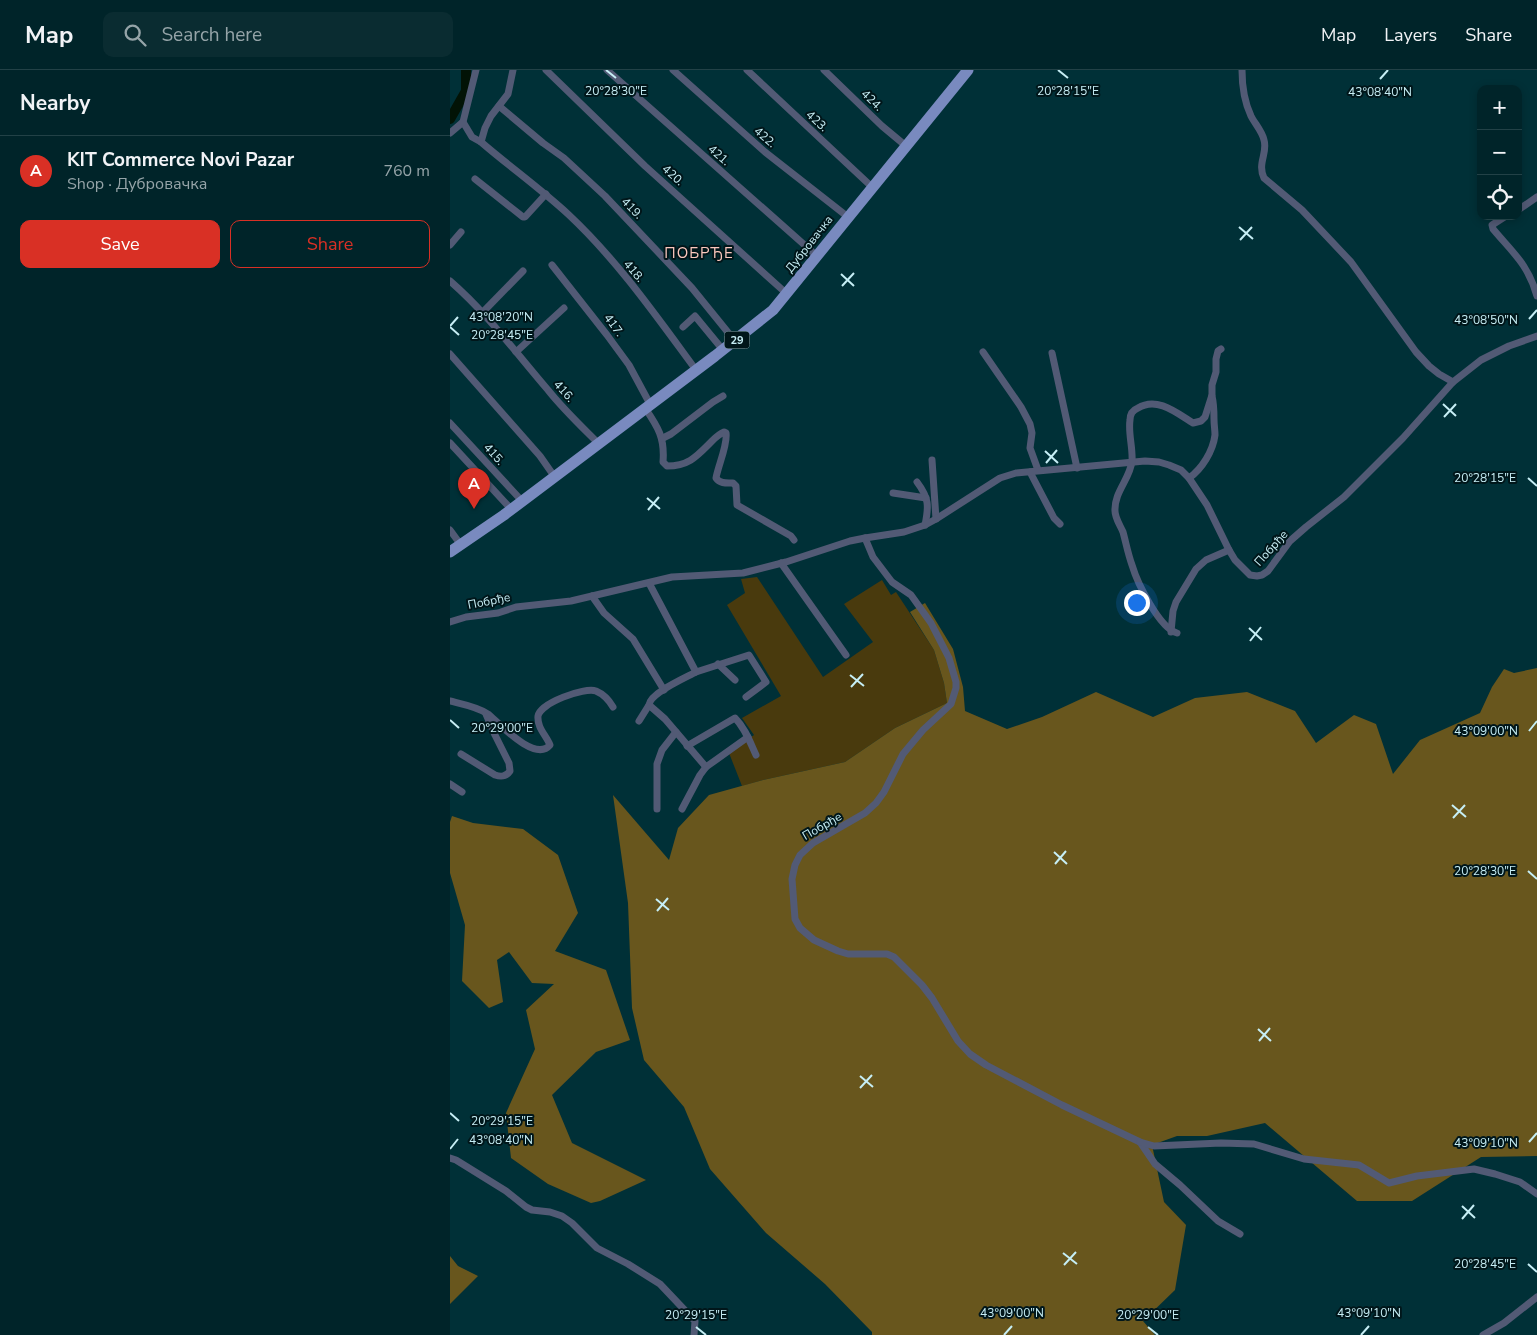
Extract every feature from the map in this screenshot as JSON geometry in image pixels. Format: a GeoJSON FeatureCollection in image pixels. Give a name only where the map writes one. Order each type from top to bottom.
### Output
{"type":"FeatureCollection","features":[{"type":"Feature","properties":{"kind":"main road","name":"Дубровачка"},"geometry":{"type":"LineString","coordinates":[[450,552],[522,501],[735,341],[773,310],[968,70]]}},
{"type":"Feature","properties":{"kind":"street"},"geometry":{"type":"LineString","coordinates":[[450,133],[463,122],[476,70]]}},
{"type":"Feature","properties":{"kind":"street"},"geometry":{"type":"LineString","coordinates":[[481,142],[491,116],[508,94],[514,70]]}},
{"type":"Feature","properties":{"kind":"street","name":"420."},"geometry":{"type":"LineString","coordinates":[[546,70],[645,166],[787,294]]}},
{"type":"Feature","properties":{"kind":"street","name":"421."},"geometry":{"type":"LineString","coordinates":[[608,70],[817,256]]}},
{"type":"Feature","properties":{"kind":"street","name":"422."},"geometry":{"type":"LineString","coordinates":[[673,70],[765,152],[848,217]]}},
{"type":"Feature","properties":{"kind":"street","name":"423."},"geometry":{"type":"LineString","coordinates":[[748,70],[872,187]]}},
{"type":"Feature","properties":{"kind":"street","name":"424."},"geometry":{"type":"LineString","coordinates":[[824,70],[882,126],[906,146]]}},
{"type":"Feature","properties":{"kind":"street"},"geometry":{"type":"LineString","coordinates":[[1242,70],[1247,106],[1264,140],[1261,171],[1264,178],[1302,210],[1351,262],[1416,352],[1429,366],[1452,382]]}},
{"type":"Feature","properties":{"kind":"street","name":"419."},"geometry":{"type":"LineString","coordinates":[[499,106],[543,144],[564,158],[605,196],[692,288],[735,341]]}},
{"type":"Feature","properties":{"kind":"street","name":"418."},"geometry":{"type":"LineString","coordinates":[[463,122],[472,137],[481,142],[546,194],[600,246],[648,304],[696,370]]}},
{"type":"Feature","properties":{"kind":"street"},"geometry":{"type":"LineString","coordinates":[[475,179],[523,218],[546,194]]}},
{"type":"Feature","properties":{"kind":"street"},"geometry":{"type":"LineString","coordinates":[[1522,207],[1537,197]]}},
{"type":"Feature","properties":{"kind":"street"},"geometry":{"type":"LineString","coordinates":[[1500,220],[1492,226],[1493,229],[1526,268],[1533,281],[1537,296]]}},
{"type":"Feature","properties":{"kind":"street"},"geometry":{"type":"LineString","coordinates":[[450,245],[461,232]]}},
{"type":"Feature","properties":{"kind":"street","name":"417."},"geometry":{"type":"LineString","coordinates":[[552,265],[608,335],[629,365],[648,406]]}},
{"type":"Feature","properties":{"kind":"street"},"geometry":{"type":"LineString","coordinates":[[482,313],[523,271]]}},
{"type":"Feature","properties":{"kind":"street","name":"416."},"geometry":{"type":"LineString","coordinates":[[450,281],[466,295],[549,392],[598,443]]}},
{"type":"Feature","properties":{"kind":"street"},"geometry":{"type":"LineString","coordinates":[[516,352],[564,308]]}},
{"type":"Feature","properties":{"kind":"street"},"geometry":{"type":"LineString","coordinates":[[683,327],[695,316],[723,350]]}},
{"type":"Feature","properties":{"kind":"street","name":"Побрђе"},"geometry":{"type":"LineString","coordinates":[[450,622],[466,617],[498,613],[516,607],[571,601],[672,577],[743,574],[850,541],[904,532],[924,525],[1000,478],[1016,473],[1132,462],[1159,462],[1180,470],[1189,478],[1207,505],[1228,550],[1240,566],[1250,575],[1262,575],[1268,571],[1290,541],[1344,497],[1403,438],[1452,382],[1481,360],[1509,346],[1537,336]]}},
{"type":"Feature","properties":{"kind":"street"},"geometry":{"type":"LineString","coordinates":[[1189,478],[1201,467],[1214,440],[1212,385],[1216,372],[1216,359],[1221,348]]}},
{"type":"Feature","properties":{"kind":"street"},"geometry":{"type":"LineString","coordinates":[[984,352],[1021,407],[1030,424],[1032,433],[1030,446],[1038,470]]}},
{"type":"Feature","properties":{"kind":"street"},"geometry":{"type":"LineString","coordinates":[[1052,352],[1077,468]]}},
{"type":"Feature","properties":{"kind":"street"},"geometry":{"type":"LineString","coordinates":[[450,354],[540,456],[554,476]]}},
{"type":"Feature","properties":{"kind":"street"},"geometry":{"type":"LineString","coordinates":[[1212,395],[1205,417],[1201,421],[1193,423],[1165,406],[1158,404],[1145,404],[1134,410],[1129,420],[1132,462],[1117,494],[1114,513],[1123,532],[1139,584],[1157,615],[1174,633],[1176,602],[1196,569],[1206,560],[1228,550]]}},
{"type":"Feature","properties":{"kind":"street"},"geometry":{"type":"LineString","coordinates":[[662,438],[671,434],[723,396]]}},
{"type":"Feature","properties":{"kind":"street"},"geometry":{"type":"LineString","coordinates":[[648,406],[662,438],[664,462],[667,466],[688,462],[702,453],[718,435],[726,433],[727,439],[716,478],[722,483],[733,483],[736,486],[737,505],[791,536],[794,540]]}},
{"type":"Feature","properties":{"kind":"street","name":"415."},"geometry":{"type":"LineString","coordinates":[[450,423],[522,501]]}},
{"type":"Feature","properties":{"kind":"street","name":"415."},"geometry":{"type":"LineString","coordinates":[[450,442],[511,509]]}},
{"type":"Feature","properties":{"kind":"street"},"geometry":{"type":"LineString","coordinates":[[932,460],[936,519]]}},
{"type":"Feature","properties":{"kind":"street"},"geometry":{"type":"LineString","coordinates":[[1030,472],[1054,518],[1060,524]]}},
{"type":"Feature","properties":{"kind":"street"},"geometry":{"type":"LineString","coordinates":[[917,482],[924,491],[929,506],[924,525]]}},
{"type":"Feature","properties":{"kind":"street"},"geometry":{"type":"LineString","coordinates":[[893,493],[926,498]]}},
{"type":"Feature","properties":{"kind":"street"},"geometry":{"type":"LineString","coordinates":[[450,530],[461,545]]}},
{"type":"Feature","properties":{"kind":"street","name":"Побрђе"},"geometry":{"type":"LineString","coordinates":[[865,538],[873,557],[892,582],[911,595],[931,623],[949,658],[956,688],[951,704],[923,730],[903,754],[884,792],[876,803],[866,813],[805,848],[800,855],[792,878],[795,919],[800,928],[814,940],[838,952],[848,954],[887,954],[894,957],[922,985],[958,1041],[970,1054],[986,1065],[1062,1105],[1140,1142]]}},
{"type":"Feature","properties":{"kind":"street"},"geometry":{"type":"LineString","coordinates":[[781,563],[846,655]]}},
{"type":"Feature","properties":{"kind":"street"},"geometry":{"type":"LineString","coordinates":[[648,583],[696,672]]}},
{"type":"Feature","properties":{"kind":"street"},"geometry":{"type":"LineString","coordinates":[[592,596],[604,613],[633,639],[664,690]]}},
{"type":"Feature","properties":{"kind":"street"},"geometry":{"type":"LineString","coordinates":[[639,721],[651,700],[664,690],[696,672],[749,656],[766,682],[746,697]]}},
{"type":"Feature","properties":{"kind":"street"},"geometry":{"type":"LineString","coordinates":[[718,664],[735,680]]}},
{"type":"Feature","properties":{"kind":"street"},"geometry":{"type":"LineString","coordinates":[[450,701],[486,713],[528,746],[544,749],[548,748],[550,744],[540,729],[538,715],[545,706],[585,690],[595,691],[603,695],[610,701],[613,707]]}},
{"type":"Feature","properties":{"kind":"street"},"geometry":{"type":"LineString","coordinates":[[649,706],[665,719],[706,767]]}},
{"type":"Feature","properties":{"kind":"street"},"geometry":{"type":"LineString","coordinates":[[461,754],[500,777],[510,771],[509,764],[486,713]]}},
{"type":"Feature","properties":{"kind":"street"},"geometry":{"type":"LineString","coordinates":[[688,746],[735,718],[740,722],[756,755]]}},
{"type":"Feature","properties":{"kind":"street"},"geometry":{"type":"LineString","coordinates":[[657,809],[657,764],[662,750],[676,732]]}},
{"type":"Feature","properties":{"kind":"street"},"geometry":{"type":"LineString","coordinates":[[682,810],[706,767],[748,737]]}},
{"type":"Feature","properties":{"kind":"street"},"geometry":{"type":"LineString","coordinates":[[450,784],[462,792]]}},
{"type":"Feature","properties":{"kind":"street"},"geometry":{"type":"LineString","coordinates":[[1140,1142],[1154,1146],[1254,1144],[1304,1159],[1359,1165],[1389,1183],[1417,1176],[1474,1169],[1520,1182],[1537,1194]]}},
{"type":"Feature","properties":{"kind":"street"},"geometry":{"type":"LineString","coordinates":[[1140,1142],[1155,1164],[1180,1184],[1218,1221],[1240,1234]]}},
{"type":"Feature","properties":{"kind":"street"},"geometry":{"type":"LineString","coordinates":[[450,1158],[506,1191],[526,1207],[562,1216],[572,1223],[597,1248],[660,1284],[695,1321],[694,1335]]}},
{"type":"Feature","properties":{"kind":"street"},"geometry":{"type":"LineString","coordinates":[[1483,1335],[1504,1323],[1537,1297]]}},
{"type":"Feature","properties":{"kind":"shaded area"},"geometry":{"type":"Polygon","coordinates":[[[757,577],[823,677],[873,642],[844,604],[882,580],[891,595],[896,592],[934,650],[944,683],[947,703],[895,728],[845,762],[742,786],[729,753],[754,735],[742,718],[781,696],[727,605],[745,593],[741,579],[757,577]]]}},
{"type":"Feature","properties":{"kind":"shaded area"},"geometry":{"type":"Polygon","coordinates":[[[925,603],[953,649],[963,687],[965,711],[1007,729],[1042,717],[1096,692],[1153,717],[1195,698],[1247,692],[1295,711],[1316,743],[1354,715],[1376,724],[1393,774],[1420,740],[1480,713],[1492,687],[1504,669],[1514,673],[1537,668],[1537,1156],[1481,1157],[1412,1201],[1357,1201],[1265,1123],[1207,1136],[1177,1136],[1152,1145],[1164,1202],[1186,1225],[1175,1290],[1143,1321],[1155,1335],[872,1335],[872,1332],[825,1284],[766,1233],[710,1169],[684,1107],[644,1060],[632,1008],[628,903],[613,795],[669,860],[678,828],[709,795],[763,780],[845,762],[895,728],[947,703],[944,683],[934,650],[910,612],[925,603]]]}},
{"type":"Feature","properties":{"kind":"shaded area"},"geometry":{"type":"Polygon","coordinates":[[[452,816],[473,823],[523,829],[558,855],[578,913],[555,951],[606,970],[630,1040],[596,1052],[552,1095],[572,1143],[646,1180],[600,1201],[591,1203],[548,1184],[511,1158],[506,1113],[535,1049],[526,1010],[554,984],[532,983],[509,952],[497,960],[503,1002],[489,1008],[462,981],[465,925],[450,873],[450,822],[452,816]]]}},
{"type":"Feature","properties":{"kind":"shaded area"},"geometry":{"type":"Polygon","coordinates":[[[450,1256],[458,1266],[478,1276],[450,1304],[450,1256]]]}},
{"type":"Feature","properties":{"kind":"waterway"},"geometry":{"type":"LineString","coordinates":[[450,119],[466,91],[466,70]]}},
{"type":"Feature","properties":{"kind":"place","name":"KIT Commerce Novi Pazar"},"geometry":{"type":"Point","coordinates":[474,509]}},
{"type":"Feature","properties":{"kind":"district","name":"ПОБРЂЕ"},"geometry":{"type":"Point","coordinates":[699,253]}}]}
